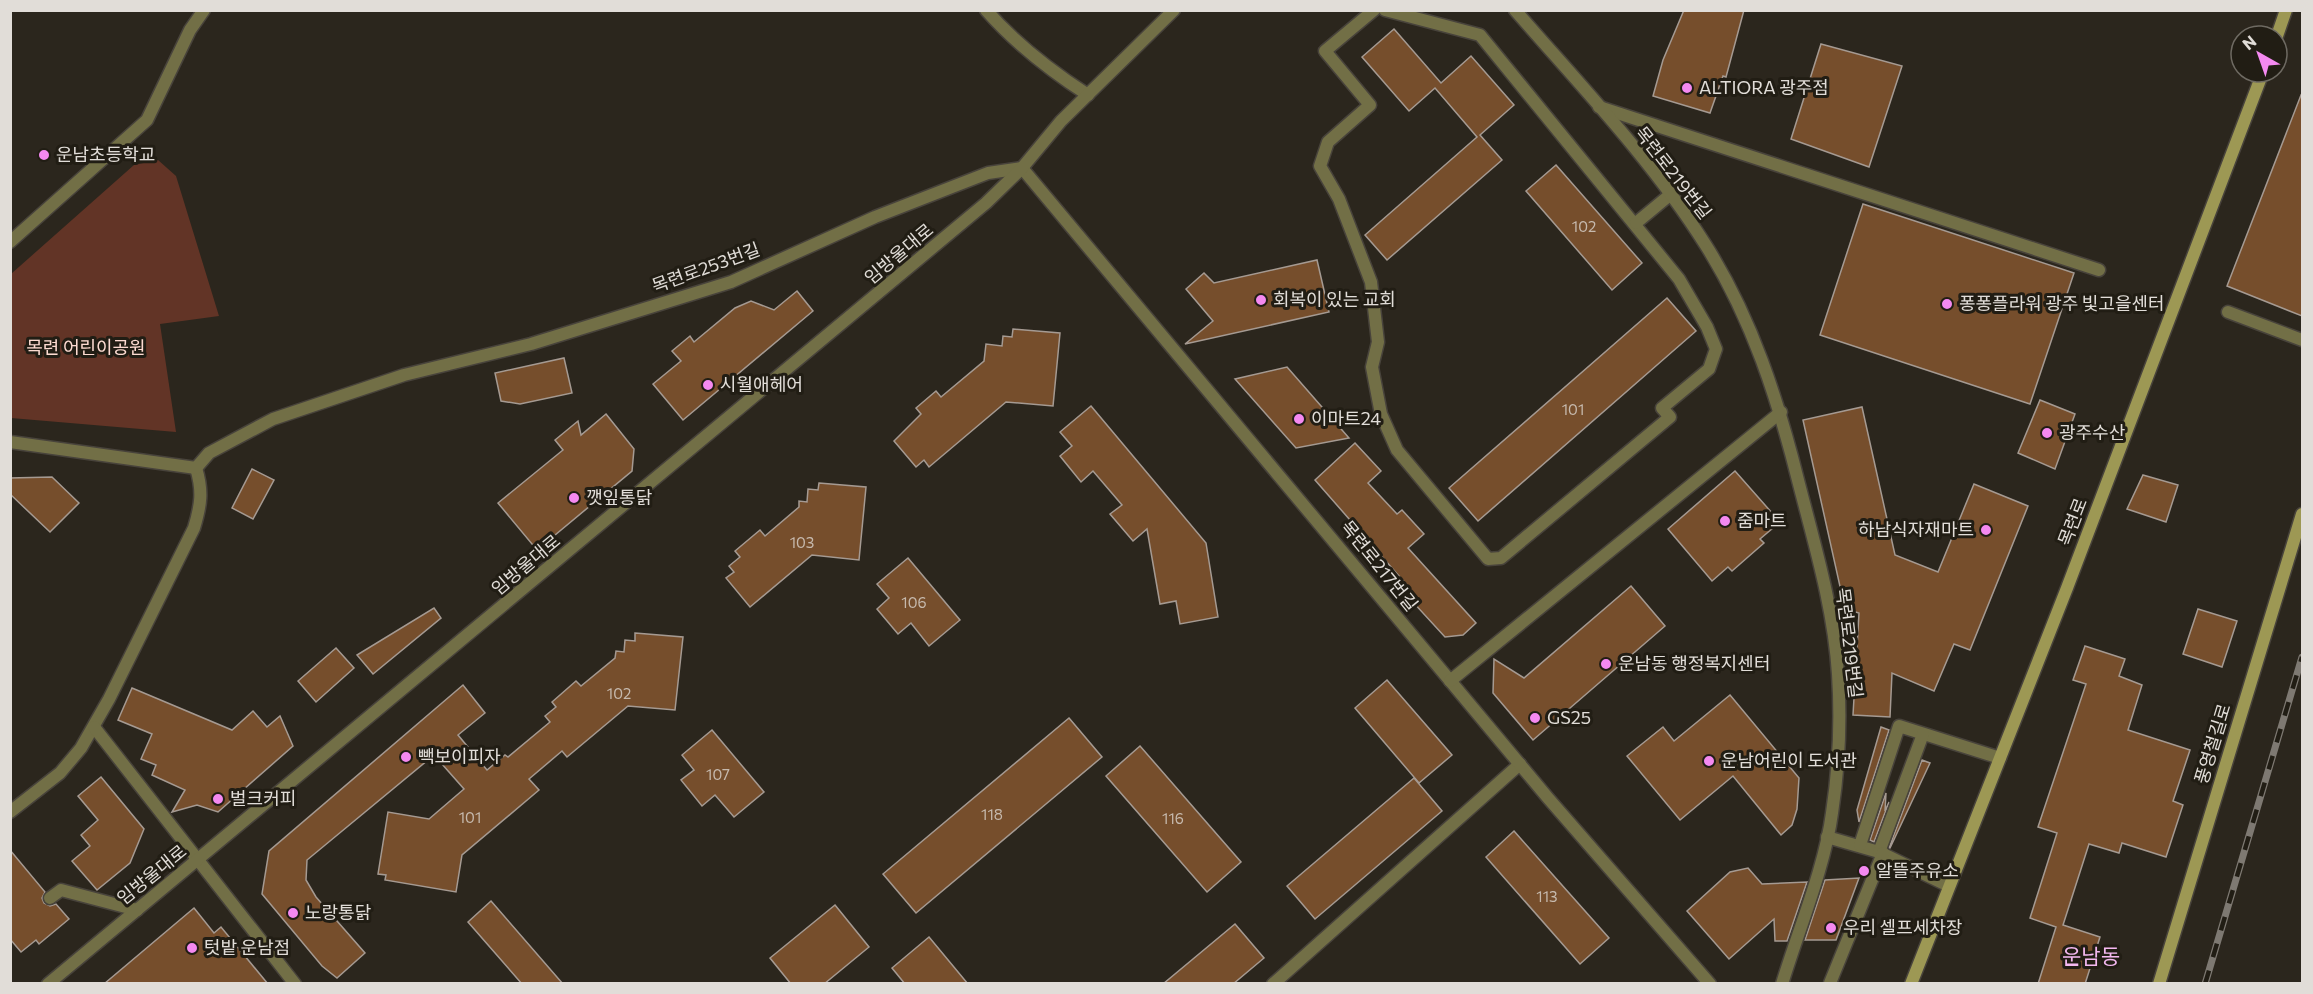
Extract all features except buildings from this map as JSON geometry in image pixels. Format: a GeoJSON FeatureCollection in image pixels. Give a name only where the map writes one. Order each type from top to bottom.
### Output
{"type":"FeatureCollection","features":[{"type":"Feature","properties":{"kind":"main road","name":"목련로"},"geometry":{"type":"LineString","coordinates":[[1911,984],[2258,84]]}},
{"type":"Feature","properties":{"kind":"main road","name":"풍영철길로"},"geometry":{"type":"LineString","coordinates":[[2159,984],[2302,514]]}},
{"type":"Feature","properties":{"kind":"street"},"geometry":{"type":"LineString","coordinates":[[10,242],[147,120],[190,30],[204,10]]}},
{"type":"Feature","properties":{"kind":"street"},"geometry":{"type":"LineString","coordinates":[[986,10],[1000,26],[1053,71],[1088,95]]}},
{"type":"Feature","properties":{"kind":"street"},"geometry":{"type":"LineString","coordinates":[[1023,168],[1061,121],[1174,10]]}},
{"type":"Feature","properties":{"kind":"street"},"geometry":{"type":"LineString","coordinates":[[1374,10],[1325,51],[1370,105],[1328,142],[1320,165],[1338,199],[1371,282],[1378,342],[1372,367],[1381,414],[1397,450],[1488,559],[1501,558],[1670,417],[1662,408],[1709,369],[1716,349],[1707,327],[1679,279],[1636,223],[1480,35],[1385,10]]}},
{"type":"Feature","properties":{"kind":"street","name":"목련로219번길"},"geometry":{"type":"LineString","coordinates":[[1515,10],[1671,194],[1706,245],[1756,345],[1781,412],[1819,560],[1838,672],[1840,738],[1832,817],[1782,984]]}},
{"type":"Feature","properties":{"kind":"street"},"geometry":{"type":"LineString","coordinates":[[1599,107],[2099,270]]}},
{"type":"Feature","properties":{"kind":"street","name":"목련로253번길"},"geometry":{"type":"LineString","coordinates":[[196,468],[209,453],[273,419],[404,375],[531,344],[731,282],[875,218],[988,173],[1023,168]]}},
{"type":"Feature","properties":{"kind":"street","name":"목련로217번길"},"geometry":{"type":"LineString","coordinates":[[1023,168],[1450,681],[1710,984]]}},
{"type":"Feature","properties":{"kind":"street","name":"임방울대로"},"geometry":{"type":"LineString","coordinates":[[48,984],[903,274],[1023,168]]}},
{"type":"Feature","properties":{"kind":"street"},"geometry":{"type":"LineString","coordinates":[[1636,223],[1671,194]]}},
{"type":"Feature","properties":{"kind":"street"},"geometry":{"type":"LineString","coordinates":[[2228,312],[2302,340]]}},
{"type":"Feature","properties":{"kind":"street"},"geometry":{"type":"LineString","coordinates":[[1450,681],[1781,412]]}},
{"type":"Feature","properties":{"kind":"street"},"geometry":{"type":"LineString","coordinates":[[10,442],[196,468],[202,488],[202,501],[194,528],[94,727],[81,748],[60,773],[10,812]]}},
{"type":"Feature","properties":{"kind":"street"},"geometry":{"type":"LineString","coordinates":[[1860,845],[1899,726],[2000,758]]}},
{"type":"Feature","properties":{"kind":"street"},"geometry":{"type":"LineString","coordinates":[[94,727],[295,984]]}},
{"type":"Feature","properties":{"kind":"street"},"geometry":{"type":"LineString","coordinates":[[1830,984],[1881,853],[1923,734]]}},
{"type":"Feature","properties":{"kind":"street"},"geometry":{"type":"LineString","coordinates":[[1273,984],[1520,764]]}},
{"type":"Feature","properties":{"kind":"street"},"geometry":{"type":"LineString","coordinates":[[1827,837],[1881,853],[1949,886]]}},
{"type":"Feature","properties":{"kind":"street"},"geometry":{"type":"LineString","coordinates":[[50,898],[61,890],[137,910]]}},
{"type":"Feature","properties":{"kind":"green space","name":"목련 어린이공원"},"geometry":{"type":"Polygon","coordinates":[[[158,160],[176,176],[219,316],[160,324],[176,432],[11,418],[11,274],[134,165],[158,160]]]}},
{"type":"Feature","properties":{"kind":"railway"},"geometry":{"type":"LineString","coordinates":[[2205,984],[2302,657]]}},
{"type":"Feature","properties":{"kind":"place","name":"ALTIORA 광주점"},"geometry":{"type":"Point","coordinates":[1687,88]}},
{"type":"Feature","properties":{"kind":"place","name":"운남초등학교"},"geometry":{"type":"Point","coordinates":[44,155]}},
{"type":"Feature","properties":{"kind":"place","name":"회복이 있는 교회"},"geometry":{"type":"Point","coordinates":[1261,300]}},
{"type":"Feature","properties":{"kind":"place","name":"퐁퐁플라워 광주 빛고을센터"},"geometry":{"type":"Point","coordinates":[1947,304]}},
{"type":"Feature","properties":{"kind":"place","name":"시월애헤어"},"geometry":{"type":"Point","coordinates":[708,385]}},
{"type":"Feature","properties":{"kind":"place","name":"이마트24"},"geometry":{"type":"Point","coordinates":[1299,419]}},
{"type":"Feature","properties":{"kind":"place","name":"광주수산"},"geometry":{"type":"Point","coordinates":[2047,433]}},
{"type":"Feature","properties":{"kind":"place","name":"깻잎통닭"},"geometry":{"type":"Point","coordinates":[574,498]}},
{"type":"Feature","properties":{"kind":"place","name":"줌마트"},"geometry":{"type":"Point","coordinates":[1725,521]}},
{"type":"Feature","properties":{"kind":"place","name":"하남식자재마트"},"geometry":{"type":"Point","coordinates":[1986,530]}},
{"type":"Feature","properties":{"kind":"place","name":"운남동 행정복지센터"},"geometry":{"type":"Point","coordinates":[1606,664]}},
{"type":"Feature","properties":{"kind":"place","name":"GS25"},"geometry":{"type":"Point","coordinates":[1535,718]}},
{"type":"Feature","properties":{"kind":"place","name":"빽보이피자"},"geometry":{"type":"Point","coordinates":[406,757]}},
{"type":"Feature","properties":{"kind":"place","name":"운남어린이 도서관"},"geometry":{"type":"Point","coordinates":[1709,761]}},
{"type":"Feature","properties":{"kind":"place","name":"벌크커피"},"geometry":{"type":"Point","coordinates":[218,799]}},
{"type":"Feature","properties":{"kind":"place","name":"알뜰주유소"},"geometry":{"type":"Point","coordinates":[1864,871]}},
{"type":"Feature","properties":{"kind":"place","name":"노랑통닭"},"geometry":{"type":"Point","coordinates":[293,913]}},
{"type":"Feature","properties":{"kind":"place","name":"우리 셀프세차장"},"geometry":{"type":"Point","coordinates":[1831,928]}},
{"type":"Feature","properties":{"kind":"place","name":"텃밭 운남점"},"geometry":{"type":"Point","coordinates":[192,948]}},
{"type":"Feature","properties":{"kind":"district","name":"운남동"},"geometry":{"type":"Point","coordinates":[2091,957]}}]}
